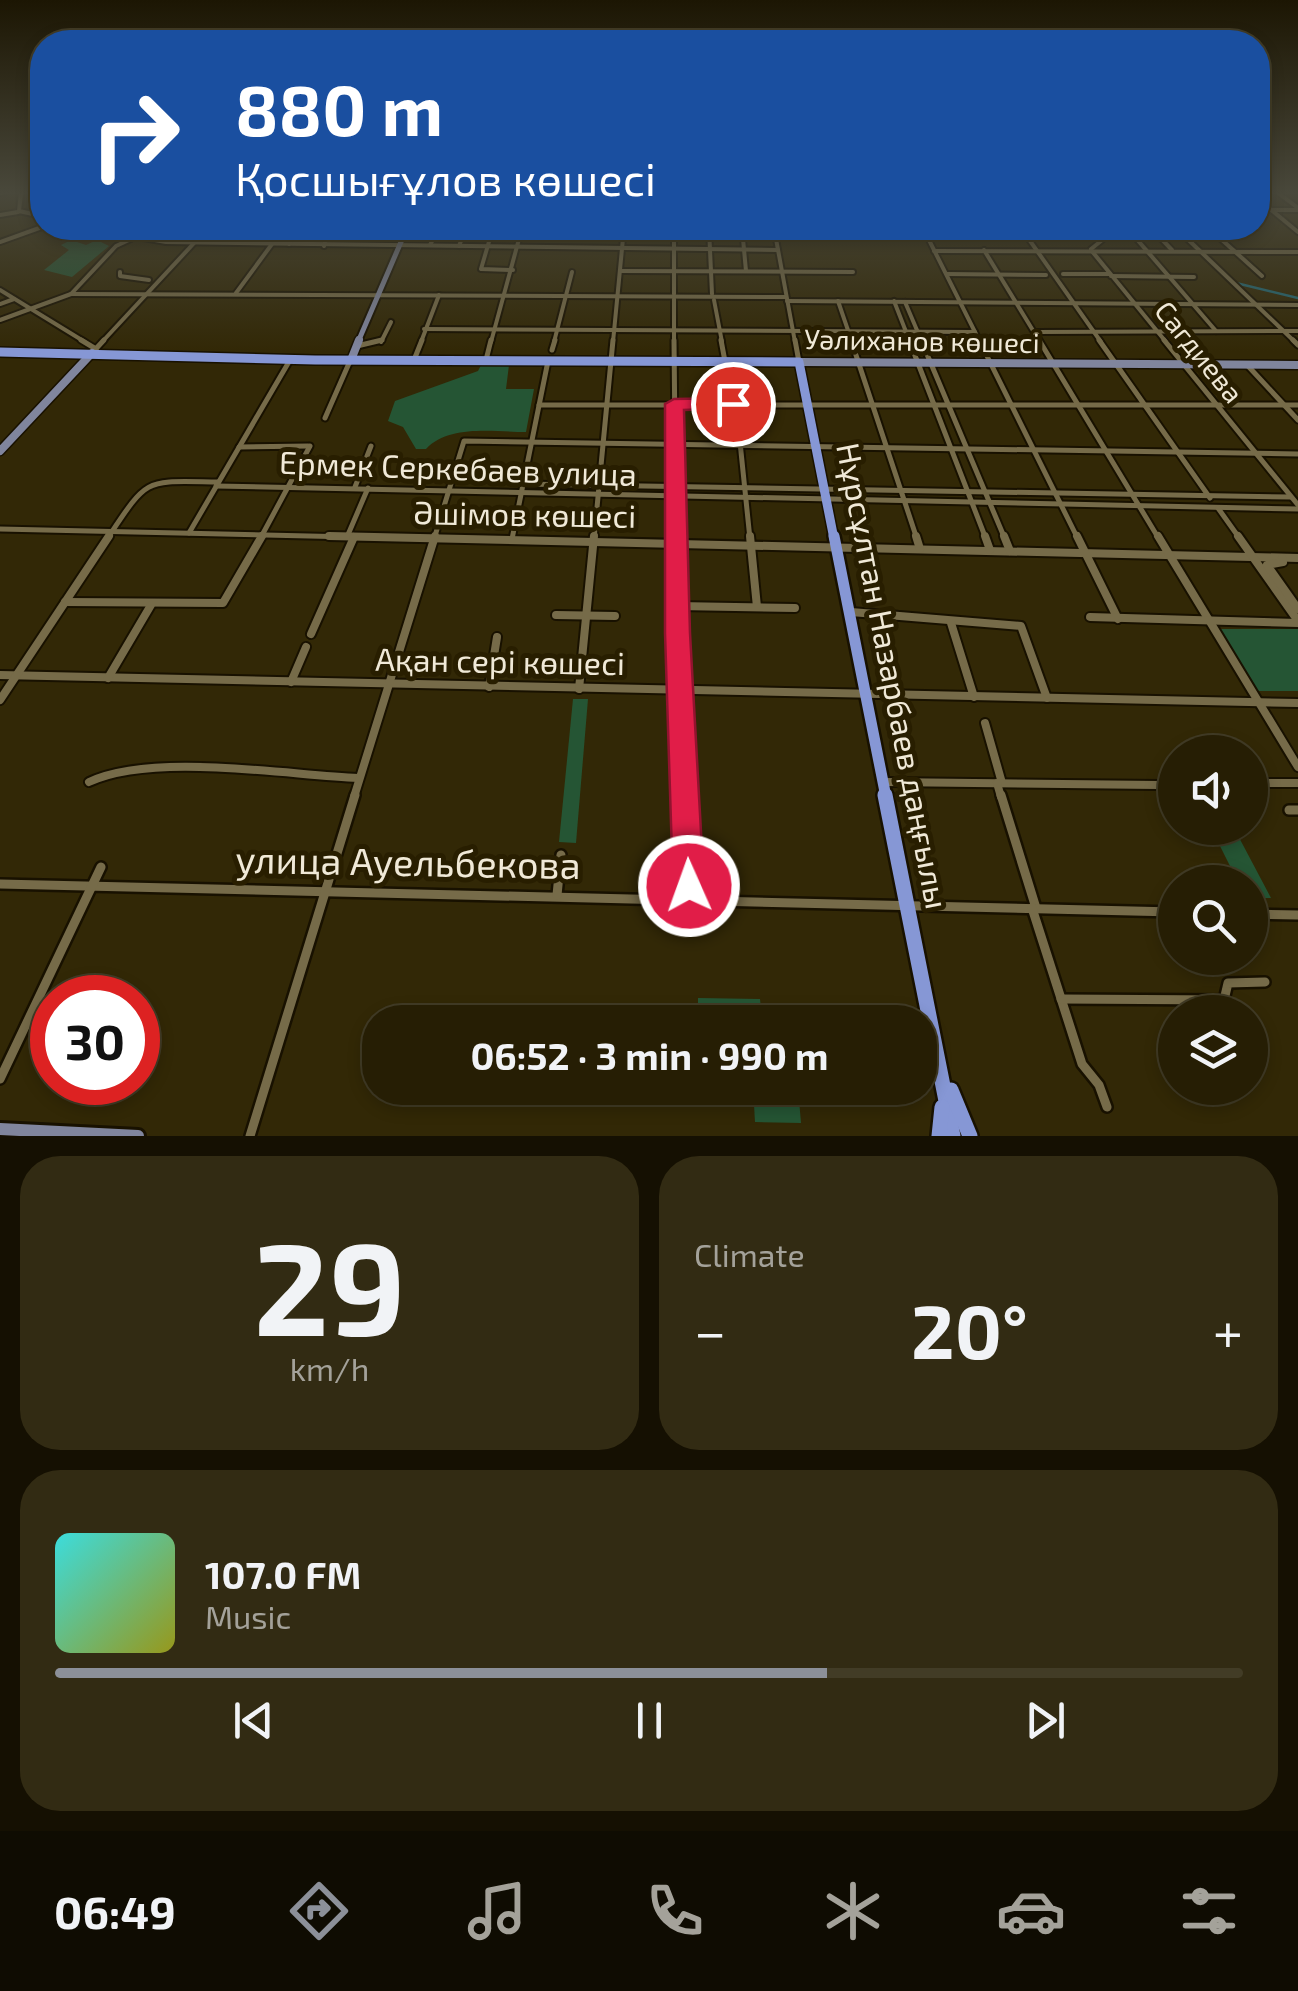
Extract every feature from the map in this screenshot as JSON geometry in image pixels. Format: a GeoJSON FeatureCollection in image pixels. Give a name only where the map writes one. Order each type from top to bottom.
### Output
{"type":"FeatureCollection","features":[{"type":"Feature","properties":{"kind":"highway"},"geometry":{"type":"LineString","coordinates":[[0,352],[511,361]]}},
{"type":"Feature","properties":{"kind":"highway"},"geometry":{"type":"LineString","coordinates":[[351,360],[414,360]]}},
{"type":"Feature","properties":{"kind":"highway","name":"Уәлиханов көшесі"},"geometry":{"type":"LineString","coordinates":[[414,360],[799,362]]}},
{"type":"Feature","properties":{"kind":"highway","name":"Нұрсұлтан Назарбаев даңғылы"},"geometry":{"type":"LineString","coordinates":[[799,362],[953,1136]]}},
{"type":"Feature","properties":{"kind":"highway"},"geometry":{"type":"LineString","coordinates":[[939,1051],[943,1116],[939,1136]]}},
{"type":"Feature","properties":{"kind":"highway"},"geometry":{"type":"LineString","coordinates":[[939,1051],[970,1136]]}},
{"type":"Feature","properties":{"kind":"main road"},"geometry":{"type":"LineString","coordinates":[[351,360],[381,295],[385,270],[398,245]]}},
{"type":"Feature","properties":{"kind":"main road"},"geometry":{"type":"LineString","coordinates":[[0,451],[94,351]]}},
{"type":"Feature","properties":{"kind":"main road","name":"Уәлиханов көшесі"},"geometry":{"type":"LineString","coordinates":[[799,362],[1298,366]]}},
{"type":"Feature","properties":{"kind":"main road"},"geometry":{"type":"LineString","coordinates":[[0,1129],[138,1136]]}},
{"type":"Feature","properties":{"kind":"street"},"geometry":{"type":"LineString","coordinates":[[72,294],[117,245]]}},
{"type":"Feature","properties":{"kind":"street"},"geometry":{"type":"LineString","coordinates":[[1,292],[94,351],[191,245]]}},
{"type":"Feature","properties":{"kind":"street"},"geometry":{"type":"LineString","coordinates":[[236,294],[271,245]]}},
{"type":"Feature","properties":{"kind":"street"},"geometry":{"type":"LineString","coordinates":[[308,245],[397,245]]}},
{"type":"Feature","properties":{"kind":"street"},"geometry":{"type":"LineString","coordinates":[[398,245],[778,250]]}},
{"type":"Feature","properties":{"kind":"street"},"geometry":{"type":"LineString","coordinates":[[578,690],[622,245]]}},
{"type":"Feature","properties":{"kind":"street"},"geometry":{"type":"LineString","coordinates":[[744,245],[746,271]]}},
{"type":"Feature","properties":{"kind":"street","name":"Нұрсұлтан Назарбаев даңғылы"},"geometry":{"type":"LineString","coordinates":[[777,245],[799,362]]}},
{"type":"Feature","properties":{"kind":"street"},"geometry":{"type":"LineString","coordinates":[[932,245],[1118,618]]}},
{"type":"Feature","properties":{"kind":"street"},"geometry":{"type":"LineString","coordinates":[[1034,245],[1048,273],[1118,365],[1298,622]]}},
{"type":"Feature","properties":{"kind":"street"},"geometry":{"type":"LineString","coordinates":[[1090,250],[1096,245]]}},
{"type":"Feature","properties":{"kind":"street"},"geometry":{"type":"LineString","coordinates":[[1141,245],[1217,332]]}},
{"type":"Feature","properties":{"kind":"street"},"geometry":{"type":"LineString","coordinates":[[1167,245],[1172,251]]}},
{"type":"Feature","properties":{"kind":"street"},"geometry":{"type":"LineString","coordinates":[[1193,245],[1298,345]]}},
{"type":"Feature","properties":{"kind":"street"},"geometry":{"type":"LineString","coordinates":[[1227,245],[1262,276]]}},
{"type":"Feature","properties":{"kind":"street"},"geometry":{"type":"LineString","coordinates":[[488,246],[481,269],[513,270]]}},
{"type":"Feature","properties":{"kind":"street"},"geometry":{"type":"LineString","coordinates":[[486,360],[513,270],[516,246]]}},
{"type":"Feature","properties":{"kind":"street"},"geometry":{"type":"LineString","coordinates":[[674,248],[675,543],[690,899]]}},
{"type":"Feature","properties":{"kind":"street"},"geometry":{"type":"LineString","coordinates":[[710,248],[713,297],[740,442],[757,607]]}},
{"type":"Feature","properties":{"kind":"street"},"geometry":{"type":"LineString","coordinates":[[934,250],[1298,252]]}},
{"type":"Feature","properties":{"kind":"street"},"geometry":{"type":"LineString","coordinates":[[984,250],[1298,767]]}},
{"type":"Feature","properties":{"kind":"street","name":"Сагдиева"},"geometry":{"type":"LineString","coordinates":[[1090,250],[1298,507]]}},
{"type":"Feature","properties":{"kind":"street"},"geometry":{"type":"LineString","coordinates":[[620,271],[853,272]]}},
{"type":"Feature","properties":{"kind":"street"},"geometry":{"type":"LineString","coordinates":[[120,272],[121,277],[149,280]]}},
{"type":"Feature","properties":{"kind":"street"},"geometry":{"type":"LineString","coordinates":[[552,350],[572,272]]}},
{"type":"Feature","properties":{"kind":"street"},"geometry":{"type":"LineString","coordinates":[[946,274],[1048,273]]}},
{"type":"Feature","properties":{"kind":"street"},"geometry":{"type":"LineString","coordinates":[[1062,274],[1194,277]]}},
{"type":"Feature","properties":{"kind":"street"},"geometry":{"type":"LineString","coordinates":[[0,320],[72,294],[149,292],[1298,306]]}},
{"type":"Feature","properties":{"kind":"street"},"geometry":{"type":"LineString","coordinates":[[414,360],[439,295]]}},
{"type":"Feature","properties":{"kind":"street"},"geometry":{"type":"LineString","coordinates":[[0,304],[15,298]]}},
{"type":"Feature","properties":{"kind":"street"},"geometry":{"type":"LineString","coordinates":[[838,301],[920,549]]}},
{"type":"Feature","properties":{"kind":"street"},"geometry":{"type":"LineString","coordinates":[[894,301],[990,550]]}},
{"type":"Feature","properties":{"kind":"street"},"geometry":{"type":"LineString","coordinates":[[905,302],[1010,550]]}},
{"type":"Feature","properties":{"kind":"street"},"geometry":{"type":"LineString","coordinates":[[369,359],[391,322]]}},
{"type":"Feature","properties":{"kind":"street"},"geometry":{"type":"LineString","coordinates":[[424,329],[975,332]]}},
{"type":"Feature","properties":{"kind":"street"},"geometry":{"type":"LineString","coordinates":[[1036,332],[1298,331]]}},
{"type":"Feature","properties":{"kind":"street"},"geometry":{"type":"LineString","coordinates":[[357,346],[376,346]]}},
{"type":"Feature","properties":{"kind":"street"},"geometry":{"type":"LineString","coordinates":[[189,533],[290,359]]}},
{"type":"Feature","properties":{"kind":"street"},"geometry":{"type":"LineString","coordinates":[[325,418],[351,360]]}},
{"type":"Feature","properties":{"kind":"street"},"geometry":{"type":"LineString","coordinates":[[512,540],[548,361]]}},
{"type":"Feature","properties":{"kind":"street"},"geometry":{"type":"LineString","coordinates":[[1248,365],[1298,420]]}},
{"type":"Feature","properties":{"kind":"street"},"geometry":{"type":"LineString","coordinates":[[539,405],[1298,405]]}},
{"type":"Feature","properties":{"kind":"street"},"geometry":{"type":"LineString","coordinates":[[250,1136],[431,538],[466,440],[1298,454]]}},
{"type":"Feature","properties":{"kind":"street"},"geometry":{"type":"LineString","coordinates":[[65,602],[223,603],[310,446],[239,447]]}},
{"type":"Feature","properties":{"kind":"street"},"geometry":{"type":"LineString","coordinates":[[355,488],[371,446]]}},
{"type":"Feature","properties":{"kind":"street"},"geometry":{"type":"LineString","coordinates":[[298,469],[362,471]]}},
{"type":"Feature","properties":{"kind":"street"},"geometry":{"type":"LineString","coordinates":[[0,700],[110,532],[147,484]]}},
{"type":"Feature","properties":{"kind":"street","name":"Ермек Серкебаев улица"},"geometry":{"type":"LineString","coordinates":[[147,484],[747,498],[901,490],[1291,497]]}},
{"type":"Feature","properties":{"kind":"street","name":"Ермек Серкебаев улица"},"geometry":{"type":"LineString","coordinates":[[523,484],[745,487],[904,501],[1298,507]]}},
{"type":"Feature","properties":{"kind":"street"},"geometry":{"type":"LineString","coordinates":[[311,634],[368,488]]}},
{"type":"Feature","properties":{"kind":"street","name":"Әшімов көшесі"},"geometry":{"type":"LineString","coordinates":[[0,529],[1298,558]]}},
{"type":"Feature","properties":{"kind":"street"},"geometry":{"type":"LineString","coordinates":[[1281,557],[1283,562],[1267,565],[1298,609]]}},
{"type":"Feature","properties":{"kind":"street"},"geometry":{"type":"LineString","coordinates":[[108,678],[152,604]]}},
{"type":"Feature","properties":{"kind":"street"},"geometry":{"type":"LineString","coordinates":[[677,606],[795,608]]}},
{"type":"Feature","properties":{"kind":"street"},"geometry":{"type":"LineString","coordinates":[[850,612],[1020,626],[1047,698]]}},
{"type":"Feature","properties":{"kind":"street"},"geometry":{"type":"LineString","coordinates":[[556,615],[615,616]]}},
{"type":"Feature","properties":{"kind":"street"},"geometry":{"type":"LineString","coordinates":[[1090,616],[1298,622]]}},
{"type":"Feature","properties":{"kind":"street"},"geometry":{"type":"LineString","coordinates":[[951,623],[974,697]]}},
{"type":"Feature","properties":{"kind":"street"},"geometry":{"type":"LineString","coordinates":[[489,687],[497,636]]}},
{"type":"Feature","properties":{"kind":"street"},"geometry":{"type":"LineString","coordinates":[[291,682],[306,647]]}},
{"type":"Feature","properties":{"kind":"street","name":"Ақан сері көшесі"},"geometry":{"type":"LineString","coordinates":[[0,675],[1298,703]]}},
{"type":"Feature","properties":{"kind":"street"},"geometry":{"type":"LineString","coordinates":[[985,723],[1061,999],[1082,1064],[1099,1085],[1107,1107]]}},
{"type":"Feature","properties":{"kind":"street"},"geometry":{"type":"LineString","coordinates":[[89,782],[100,774],[150,769],[358,778]]}},
{"type":"Feature","properties":{"kind":"street"},"geometry":{"type":"LineString","coordinates":[[883,782],[1158,785]]}},
{"type":"Feature","properties":{"kind":"street"},"geometry":{"type":"LineString","coordinates":[[1268,783],[1298,783]]}},
{"type":"Feature","properties":{"kind":"street"},"geometry":{"type":"LineString","coordinates":[[557,895],[561,855]]}},
{"type":"Feature","properties":{"kind":"street"},"geometry":{"type":"LineString","coordinates":[[0,1079],[101,866]]}},
{"type":"Feature","properties":{"kind":"street","name":"улица Ауельбекова"},"geometry":{"type":"LineString","coordinates":[[0,884],[1158,912]]}},
{"type":"Feature","properties":{"kind":"street"},"geometry":{"type":"LineString","coordinates":[[1268,915],[1298,916]]}},
{"type":"Feature","properties":{"kind":"street"},"geometry":{"type":"LineString","coordinates":[[1061,999],[1224,1000],[1228,982],[1265,982]]}},
{"type":"Feature","properties":{"kind":"green space"},"geometry":{"type":"Polygon","coordinates":[[[61,245],[109,246],[72,277],[44,270],[69,250],[61,245]]]}},
{"type":"Feature","properties":{"kind":"green space"},"geometry":{"type":"Polygon","coordinates":[[[481,365],[509,365],[506,389],[534,389],[526,432],[460,433],[426,449],[416,449],[403,427],[388,421],[395,401],[478,371],[481,365]]]}},
{"type":"Feature","properties":{"kind":"green space"},"geometry":{"type":"Polygon","coordinates":[[[1217,629],[1298,629],[1298,691],[1254,691],[1217,629]]]}},
{"type":"Feature","properties":{"kind":"green space"},"geometry":{"type":"Polygon","coordinates":[[[573,699],[588,699],[576,843],[559,842],[573,699]]]}},
{"type":"Feature","properties":{"kind":"green space"},"geometry":{"type":"Polygon","coordinates":[[[1220,845],[1243,845],[1254,865],[1230,865],[1220,845]]]}},
{"type":"Feature","properties":{"kind":"green space"},"geometry":{"type":"Polygon","coordinates":[[[698,998],[760,999],[761,1005],[698,1005],[698,998]]]}},
{"type":"Feature","properties":{"kind":"green space"},"geometry":{"type":"Polygon","coordinates":[[[561,1003],[634,1005],[561,1005],[561,1003]]]}},
{"type":"Feature","properties":{"kind":"green space"},"geometry":{"type":"Polygon","coordinates":[[[754,1105],[799,1105],[801,1123],[755,1122],[754,1105]]]}},
{"type":"Feature","properties":{"kind":"waterway"},"geometry":{"type":"LineString","coordinates":[[1236,283],[1298,298]]}},
{"type":"Feature","properties":{"kind":"route"},"geometry":{"type":"LineString","coordinates":[[689,886],[678,633],[674,404],[733,404]]}}]}
